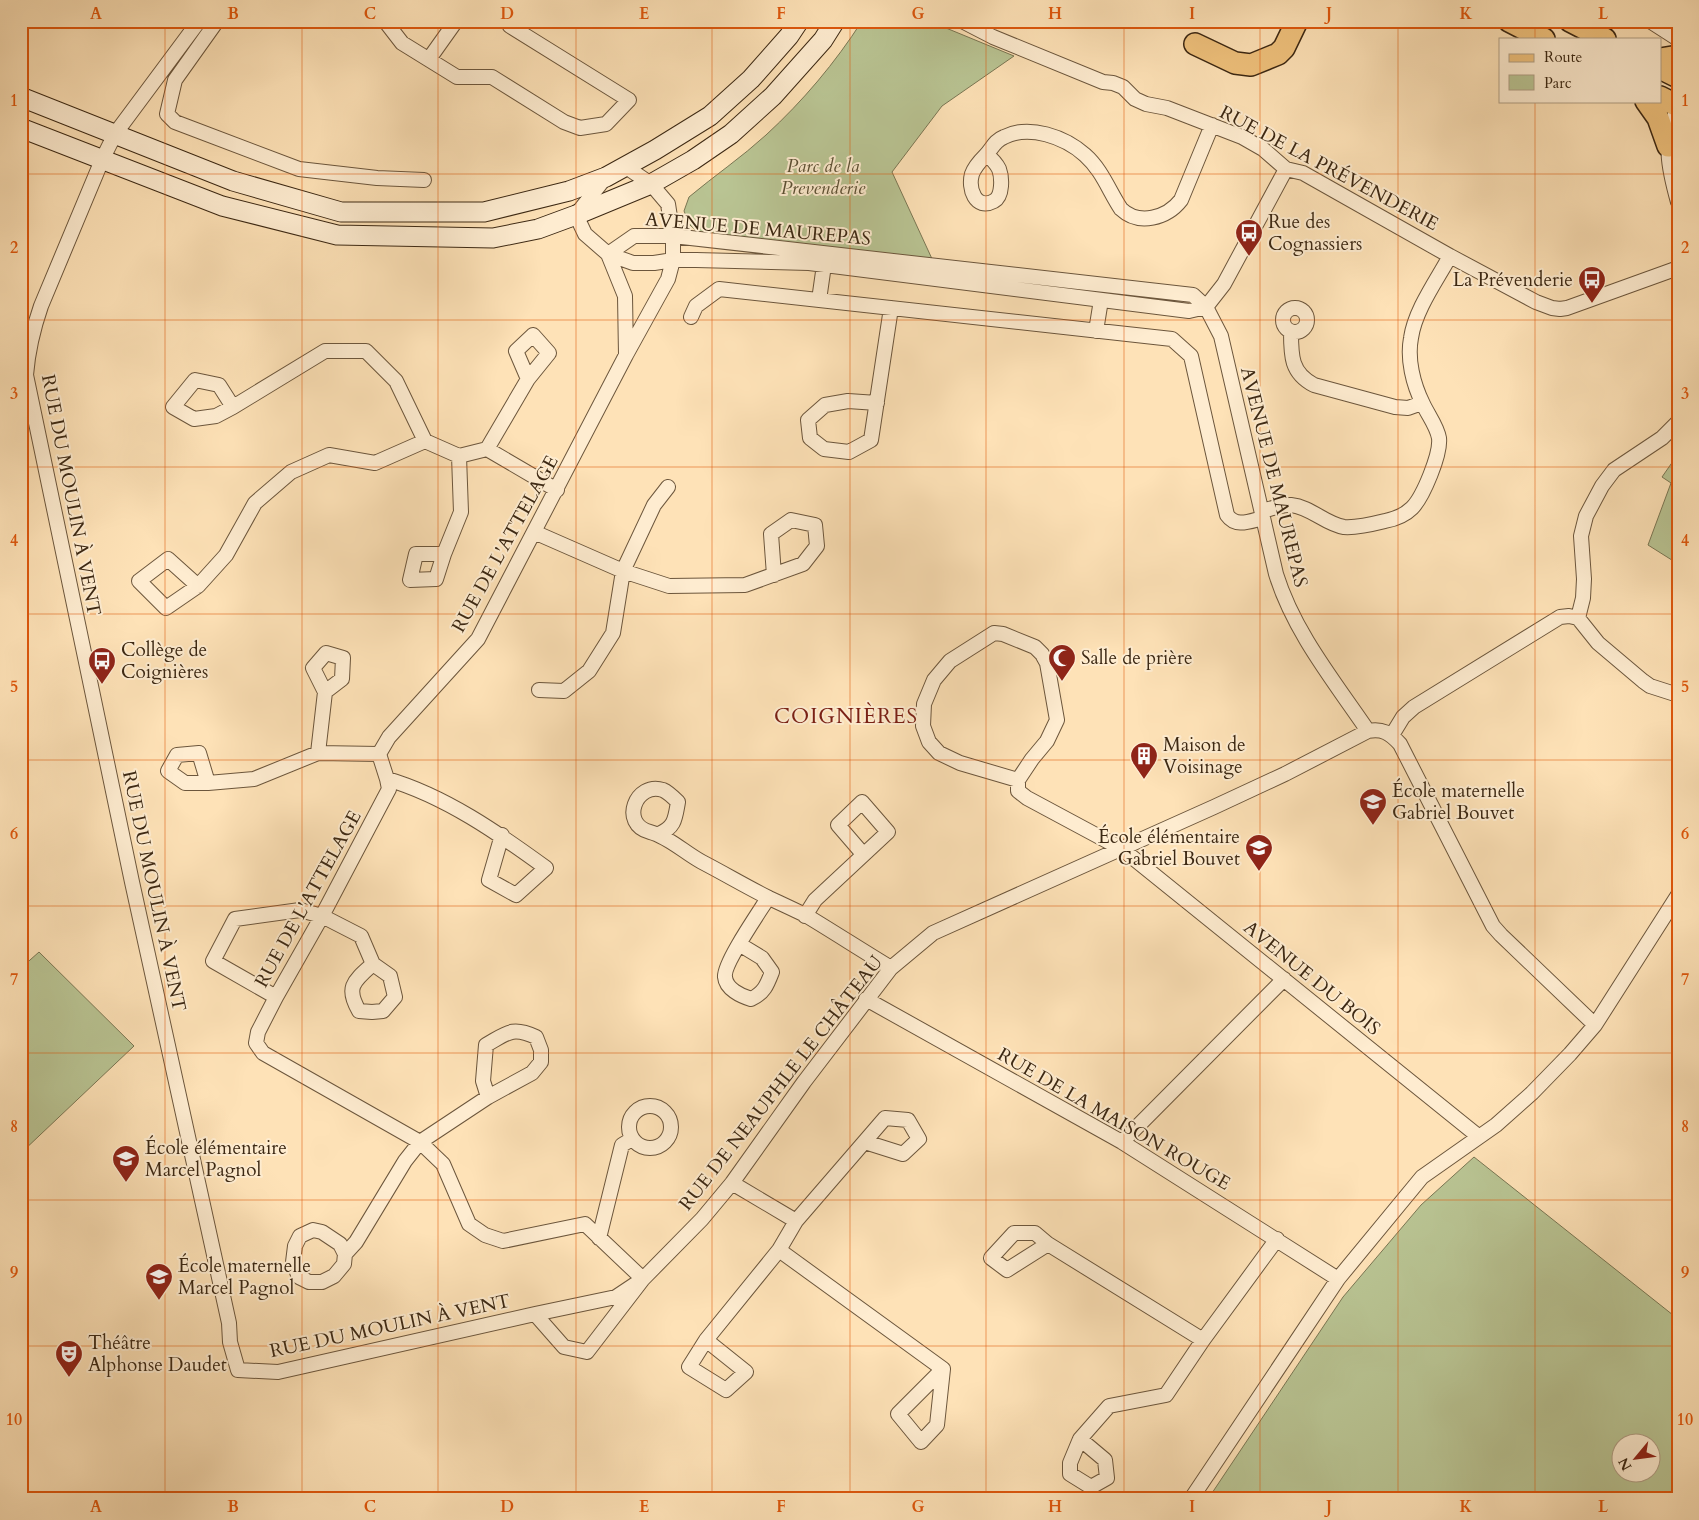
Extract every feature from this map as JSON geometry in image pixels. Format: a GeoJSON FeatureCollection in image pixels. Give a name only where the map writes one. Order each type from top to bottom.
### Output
{"type":"FeatureCollection","features":[{"type":"Feature","properties":{"kind":"main road"},"geometry":{"type":"LineString","coordinates":[[1195,44],[1235,63],[1251,65],[1278,54],[1284,48],[1297,21]]}},
{"type":"Feature","properties":{"kind":"main road"},"geometry":{"type":"LineString","coordinates":[[1509,21],[1542,38]]}},
{"type":"Feature","properties":{"kind":"main road"},"geometry":{"type":"LineString","coordinates":[[1570,21],[1602,38]]}},
{"type":"Feature","properties":{"kind":"main road"},"geometry":{"type":"LineString","coordinates":[[1662,59],[1678,56]]}},
{"type":"Feature","properties":{"kind":"main road"},"geometry":{"type":"LineString","coordinates":[[1662,69],[1678,77]]}},
{"type":"Feature","properties":{"kind":"main road"},"geometry":{"type":"LineString","coordinates":[[1662,82],[1678,86]]}},
{"type":"Feature","properties":{"kind":"main road"},"geometry":{"type":"LineString","coordinates":[[1662,98],[1678,106]]}},
{"type":"Feature","properties":{"kind":"main road"},"geometry":{"type":"LineString","coordinates":[[1647,102],[1658,118],[1674,156]]}},
{"type":"Feature","properties":{"kind":"street","name":"RUE DU MOULIN À VENT"},"geometry":{"type":"LineString","coordinates":[[199,21],[116,134],[102,160],[39,311],[33,329],[26,375],[132,882],[229,1323],[230,1342],[238,1370],[278,1372],[616,1297],[643,1279]]}},
{"type":"Feature","properties":{"kind":"street"},"geometry":{"type":"LineString","coordinates":[[218,21],[175,80],[167,114],[175,122],[299,169],[377,178],[424,180]]}},
{"type":"Feature","properties":{"kind":"street"},"geometry":{"type":"LineString","coordinates":[[385,21],[402,43],[457,77],[492,77],[564,122],[580,128],[606,124],[629,100],[510,26],[511,21]]}},
{"type":"Feature","properties":{"kind":"street"},"geometry":{"type":"LineString","coordinates":[[429,58],[456,21]]}},
{"type":"Feature","properties":{"kind":"street"},"geometry":{"type":"LineString","coordinates":[[21,98],[232,180],[341,212],[484,212],[568,191],[606,177],[626,167],[710,116],[751,79],[799,21]]}},
{"type":"Feature","properties":{"kind":"street"},"geometry":{"type":"LineString","coordinates":[[21,128],[222,206],[337,235],[493,238],[538,229],[576,215],[651,184],[693,160],[731,134],[773,96],[822,40],[835,21]]}},
{"type":"Feature","properties":{"kind":"street","name":"RUE DE LA PRÉVENDERIE"},"geometry":{"type":"LineString","coordinates":[[962,21],[993,37],[1103,82],[1123,87],[1135,99],[1146,104],[1167,108],[1242,137],[1263,149],[1286,169],[1303,173],[1536,302],[1560,309],[1678,268]]}},
{"type":"Feature","properties":{"kind":"street"},"geometry":{"type":"LineString","coordinates":[[1650,21],[1678,39]]}},
{"type":"Feature","properties":{"kind":"street"},"geometry":{"type":"LineString","coordinates":[[1664,21],[1678,24]]}},
{"type":"Feature","properties":{"kind":"street"},"geometry":{"type":"LineString","coordinates":[[163,69],[175,80]]}},
{"type":"Feature","properties":{"kind":"street"},"geometry":{"type":"LineString","coordinates":[[1678,106],[1672,120],[1678,202]]}},
{"type":"Feature","properties":{"kind":"street"},"geometry":{"type":"LineString","coordinates":[[987,155],[995,142],[1013,133],[1038,133],[1053,136],[1076,148],[1086,156],[1104,179],[1126,214],[1148,218],[1165,213],[1177,206],[1212,125]]}},
{"type":"Feature","properties":{"kind":"street","name":"RUE DE L'ATTELAGE"},"geometry":{"type":"LineString","coordinates":[[626,167],[651,184],[668,204],[673,260],[668,279],[626,355],[478,639],[389,737],[379,754],[389,789],[322,916],[276,997],[258,1032],[256,1043],[263,1053],[420,1142],[443,1164],[469,1224],[485,1235],[503,1241],[585,1224],[643,1279]]}},
{"type":"Feature","properties":{"kind":"street"},"geometry":{"type":"LineString","coordinates":[[1206,307],[1224,284],[1286,169]]}},
{"type":"Feature","properties":{"kind":"street"},"geometry":{"type":"LineString","coordinates":[[576,215],[606,177]]}},
{"type":"Feature","properties":{"kind":"street","name":"RUE DE L'ATTELAGE"},"geometry":{"type":"LineString","coordinates":[[576,215],[585,234],[608,254],[626,296],[626,355]]}},
{"type":"Feature","properties":{"kind":"street","name":"AVENUE DE MAUREPAS"},"geometry":{"type":"LineString","coordinates":[[608,254],[634,236],[672,236],[1194,295],[1206,307],[1221,336],[1283,597],[1290,613],[1306,639],[1368,731]]}},
{"type":"Feature","properties":{"kind":"street","name":"AVENUE DE MAUREPAS"},"geometry":{"type":"LineString","coordinates":[[608,254],[633,263],[654,263],[673,260],[809,263],[1189,311],[1206,307]]}},
{"type":"Feature","properties":{"kind":"street"},"geometry":{"type":"LineString","coordinates":[[691,317],[696,306],[719,289],[1172,339],[1191,356],[1227,515],[1232,521],[1237,523],[1289,505],[1305,509],[1335,525],[1350,527],[1385,521],[1406,513],[1417,503],[1421,495],[1439,446],[1439,436],[1422,403],[1410,359],[1411,337],[1418,314],[1450,256]]}},
{"type":"Feature","properties":{"kind":"street"},"geometry":{"type":"LineString","coordinates":[[819,300],[824,265]]}},
{"type":"Feature","properties":{"kind":"street"},"geometry":{"type":"LineString","coordinates":[[1096,331],[1101,300]]}},
{"type":"Feature","properties":{"kind":"street"},"geometry":{"type":"LineString","coordinates":[[877,403],[848,400],[825,405],[808,420],[810,438],[824,449],[849,452],[871,440],[877,403],[891,308]]}},
{"type":"Feature","properties":{"kind":"street"},"geometry":{"type":"LineString","coordinates":[[1291,332],[1293,364],[1304,380],[1314,385],[1395,407],[1408,408],[1422,403]]}},
{"type":"Feature","properties":{"kind":"street"},"geometry":{"type":"LineString","coordinates":[[233,406],[325,351],[366,351],[396,381],[425,441],[459,456],[487,449],[557,490]]}},
{"type":"Feature","properties":{"kind":"street"},"geometry":{"type":"LineString","coordinates":[[487,449],[528,379]]}},
{"type":"Feature","properties":{"kind":"street"},"geometry":{"type":"LineString","coordinates":[[1578,618],[1583,598],[1584,579],[1581,536],[1586,516],[1602,486],[1614,470],[1662,438],[1678,422]]}},
{"type":"Feature","properties":{"kind":"street"},"geometry":{"type":"LineString","coordinates":[[198,586],[226,554],[255,503],[291,472],[329,455],[375,463],[425,441]]}},
{"type":"Feature","properties":{"kind":"street"},"geometry":{"type":"LineString","coordinates":[[444,554],[461,512],[459,456]]}},
{"type":"Feature","properties":{"kind":"street"},"geometry":{"type":"LineString","coordinates":[[539,690],[564,690],[589,672],[613,633],[623,571],[654,505],[668,487]]}},
{"type":"Feature","properties":{"kind":"street"},"geometry":{"type":"LineString","coordinates":[[534,532],[623,571],[669,586],[745,585],[774,575]]}},
{"type":"Feature","properties":{"kind":"street"},"geometry":{"type":"LineString","coordinates":[[1392,736],[1403,717],[1414,707],[1560,617],[1578,618],[1598,643],[1643,681],[1650,686],[1678,695]]}},
{"type":"Feature","properties":{"kind":"street"},"geometry":{"type":"LineString","coordinates":[[994,633],[1003,634],[1035,647],[1042,654],[1046,663],[1056,720],[1047,741],[1018,780],[960,763],[939,753],[929,742],[923,726],[924,704],[934,680],[950,661],[994,633]]}},
{"type":"Feature","properties":{"kind":"street"},"geometry":{"type":"LineString","coordinates":[[318,753],[325,692]]}},
{"type":"Feature","properties":{"kind":"street"},"geometry":{"type":"LineString","coordinates":[[1368,731],[1385,731],[1400,744],[1493,926],[1595,1024]]}},
{"type":"Feature","properties":{"kind":"street","name":"RUE DE NEAUPHLE LE CHÂTEAU"},"geometry":{"type":"LineString","coordinates":[[587,1352],[643,1279],[702,1219],[732,1183],[866,999],[891,968],[933,933],[1286,774],[1368,731]]}},
{"type":"Feature","properties":{"kind":"street"},"geometry":{"type":"LineString","coordinates":[[208,783],[254,779],[318,753],[379,754]]}},
{"type":"Feature","properties":{"kind":"street"},"geometry":{"type":"LineString","coordinates":[[387,778],[414,787],[502,835],[546,868],[516,895],[489,880],[502,835]]}},
{"type":"Feature","properties":{"kind":"street","name":"AVENUE DU BOIS"},"geometry":{"type":"LineString","coordinates":[[1018,780],[1018,791],[1027,798],[1122,849],[1478,1136]]}},
{"type":"Feature","properties":{"kind":"street"},"geometry":{"type":"LineString","coordinates":[[659,834],[687,854],[805,916],[891,968]]}},
{"type":"Feature","properties":{"kind":"street"},"geometry":{"type":"LineString","coordinates":[[805,916],[815,900],[863,854]]}},
{"type":"Feature","properties":{"kind":"street"},"geometry":{"type":"LineString","coordinates":[[1191,1499],[1338,1279],[1422,1177],[1496,1124],[1532,1093],[1570,1054],[1595,1024],[1678,895]]}},
{"type":"Feature","properties":{"kind":"street"},"geometry":{"type":"LineString","coordinates":[[739,944],[768,898]]}},
{"type":"Feature","properties":{"kind":"street"},"geometry":{"type":"LineString","coordinates":[[276,997],[213,961],[235,919],[300,910],[322,916],[361,936],[373,964]]}},
{"type":"Feature","properties":{"kind":"street"},"geometry":{"type":"LineString","coordinates":[[1122,1142],[1284,979]]}},
{"type":"Feature","properties":{"kind":"street","name":"RUE DE LA MAISON ROUGE"},"geometry":{"type":"LineString","coordinates":[[866,999],[1122,1142],[1338,1279]]}},
{"type":"Feature","properties":{"kind":"street"},"geometry":{"type":"LineString","coordinates":[[345,1254],[356,1242],[405,1161],[420,1142],[488,1098],[532,1073],[541,1062],[541,1050],[536,1037],[522,1031],[509,1032],[486,1045],[483,1081],[488,1098]]}},
{"type":"Feature","properties":{"kind":"street"},"geometry":{"type":"LineString","coordinates":[[599,1238],[622,1145],[632,1139]]}},
{"type":"Feature","properties":{"kind":"street"},"geometry":{"type":"LineString","coordinates":[[706,1340],[779,1250],[796,1221],[865,1142]]}},
{"type":"Feature","properties":{"kind":"street"},"geometry":{"type":"LineString","coordinates":[[732,1183],[796,1221]]}},
{"type":"Feature","properties":{"kind":"street"},"geometry":{"type":"LineString","coordinates":[[1080,1439],[1109,1406],[1166,1394],[1203,1340],[1277,1240]]}},
{"type":"Feature","properties":{"kind":"street"},"geometry":{"type":"LineString","coordinates":[[1048,1244],[1203,1340]]}},
{"type":"Feature","properties":{"kind":"street"},"geometry":{"type":"LineString","coordinates":[[779,1250],[943,1369]]}},
{"type":"Feature","properties":{"kind":"street","name":"RUE DU MOULIN À VENT"},"geometry":{"type":"LineString","coordinates":[[535,1314],[564,1347],[587,1352]]}},
{"type":"Feature","properties":{"kind":"street"},"geometry":{"type":"LineString","coordinates":[[943,1369],[937,1426],[921,1442],[898,1414],[943,1369]]}},
{"type":"Feature","properties":{"kind":"green space","name":"Parc de la Prevenderie"},"geometry":{"type":"Polygon","coordinates":[[[862,21],[929,21],[1014,56],[942,106],[892,172],[933,261],[699,233],[690,225],[684,211],[689,197],[757,143],[793,109],[830,67],[862,21]]]}},
{"type":"Feature","properties":{"kind":"green space"},"geometry":{"type":"Polygon","coordinates":[[[1678,454],[1678,557],[1675,562],[1648,545],[1671,483],[1662,477],[1678,454]]]}},
{"type":"Feature","properties":{"kind":"green space"},"geometry":{"type":"Polygon","coordinates":[[[39,952],[134,1046],[21,1153],[21,968],[39,952]]]}},
{"type":"Feature","properties":{"kind":"green space"},"geometry":{"type":"Polygon","coordinates":[[[1474,1157],[1678,1319],[1678,1499],[1208,1499],[1343,1297],[1421,1205],[1474,1157]]]}},
{"type":"Feature","properties":{"kind":"place","name":"Rue des Cognassiers"},"geometry":{"type":"Point","coordinates":[1249,257]}},
{"type":"Feature","properties":{"kind":"place","name":"La Prévenderie"},"geometry":{"type":"Point","coordinates":[1592,304]}},
{"type":"Feature","properties":{"kind":"place","name":"Salle de prière"},"geometry":{"type":"Point","coordinates":[1062,682]}},
{"type":"Feature","properties":{"kind":"place","name":"Collège de Coignières"},"geometry":{"type":"Point","coordinates":[102,685]}},
{"type":"Feature","properties":{"kind":"place","name":"Maison de Voisinage"},"geometry":{"type":"Point","coordinates":[1144,780]}},
{"type":"Feature","properties":{"kind":"place","name":"École maternelle Gabriel Bouvet"},"geometry":{"type":"Point","coordinates":[1373,826]}},
{"type":"Feature","properties":{"kind":"place","name":"École élémentaire Gabriel Bouvet"},"geometry":{"type":"Point","coordinates":[1259,872]}},
{"type":"Feature","properties":{"kind":"place","name":"École élémentaire Marcel Pagnol"},"geometry":{"type":"Point","coordinates":[126,1183]}},
{"type":"Feature","properties":{"kind":"place","name":"École maternelle Marcel Pagnol"},"geometry":{"type":"Point","coordinates":[159,1301]}},
{"type":"Feature","properties":{"kind":"place","name":"Théâtre Alphonse Daudet"},"geometry":{"type":"Point","coordinates":[69,1378]}},
{"type":"Feature","properties":{"kind":"district","name":"COIGNIÈRES"},"geometry":{"type":"Point","coordinates":[846,716]}}]}
